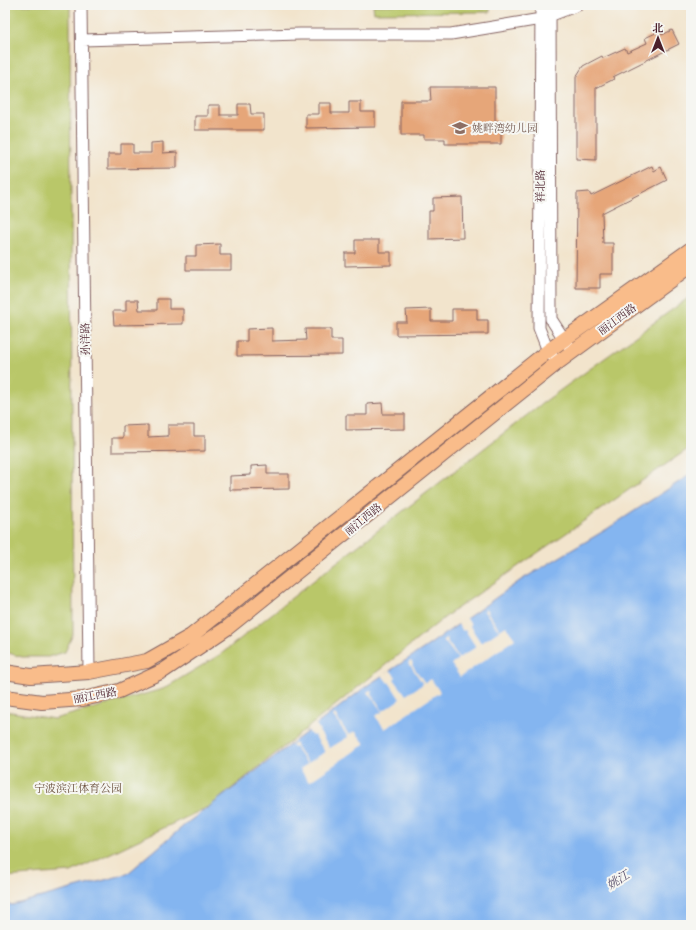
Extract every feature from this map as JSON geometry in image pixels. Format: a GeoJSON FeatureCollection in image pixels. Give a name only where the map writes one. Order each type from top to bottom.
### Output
{"type":"FeatureCollection","features":[{"type":"Feature","properties":{"kind":"main road","name":"丽江西路"},"geometry":{"type":"LineString","coordinates":[[5,672],[31,676],[89,672],[147,661],[191,636],[548,351],[691,249]]}},
{"type":"Feature","properties":{"kind":"main road","name":"丽江西路"},"geometry":{"type":"LineString","coordinates":[[5,696],[42,702],[83,699],[119,691],[163,671],[227,628],[557,363],[691,265]]}},
{"type":"Feature","properties":{"kind":"street","name":"孙洋路"},"geometry":{"type":"LineString","coordinates":[[82,5],[89,672]]}},
{"type":"Feature","properties":{"kind":"street","name":"祥北路"},"geometry":{"type":"LineString","coordinates":[[541,5],[547,13],[551,318],[573,351]]}},
{"type":"Feature","properties":{"kind":"street"},"geometry":{"type":"LineString","coordinates":[[82,40],[300,34],[451,34],[578,5]]}},
{"type":"Feature","properties":{"kind":"street","name":"祥北路"},"geometry":{"type":"LineString","coordinates":[[547,13],[539,328],[548,351],[557,363]]}},
{"type":"Feature","properties":{"kind":"green space"},"geometry":{"type":"Polygon","coordinates":[[[5,5],[70,5],[73,634],[65,652],[48,657],[22,657],[5,652],[5,5]]]}},
{"type":"Feature","properties":{"kind":"green space"},"geometry":{"type":"Polygon","coordinates":[[[373,5],[490,5],[490,12],[374,13],[373,5]]]}},
{"type":"Feature","properties":{"kind":"green space","name":"宁波滨江体育公园"},"geometry":{"type":"Polygon","coordinates":[[[691,296],[691,447],[449,614],[210,806],[71,872],[5,877],[5,711],[54,719],[163,689],[221,654],[544,402],[691,296]]]}},
{"type":"Feature","properties":{"kind":"water","name":"姚江"},"geometry":{"type":"Polygon","coordinates":[[[691,474],[691,925],[5,925],[5,903],[12,905],[127,874],[187,823],[368,685],[426,647],[521,580],[607,529],[691,474]]]}},
{"type":"Feature","properties":{"kind":"pier"},"geometry":{"type":"Polygon","coordinates":[[[486,609],[500,630],[506,626],[515,639],[460,677],[451,664],[458,659],[443,640],[446,638],[448,640],[447,641],[459,658],[476,647],[465,630],[463,631],[457,623],[466,617],[481,643],[499,631],[484,611],[486,609]]]}},
{"type":"Feature","properties":{"kind":"pier"},"geometry":{"type":"Polygon","coordinates":[[[411,661],[413,664],[412,665],[425,683],[431,679],[440,692],[385,729],[375,716],[382,712],[367,692],[370,690],[372,692],[371,693],[383,711],[400,699],[389,682],[388,683],[382,675],[390,670],[396,677],[394,679],[406,695],[423,684],[408,663],[411,661]]]}},
{"type":"Feature","properties":{"kind":"pier"},"geometry":{"type":"Polygon","coordinates":[[[335,714],[349,735],[355,731],[365,744],[309,782],[300,769],[307,764],[295,747],[291,745],[295,743],[308,763],[325,752],[314,735],[312,736],[307,729],[315,723],[330,748],[348,737],[333,716],[335,714]]]}},
{"type":"Feature","properties":{"kind":"building"},"geometry":{"type":"Polygon","coordinates":[[[672,30],[679,44],[613,77],[614,79],[596,88],[596,160],[576,159],[576,77],[583,66],[602,56],[603,58],[625,48],[627,52],[647,43],[645,38],[660,31],[662,35],[672,30]]]}},
{"type":"Feature","properties":{"kind":"building"},"geometry":{"type":"Polygon","coordinates":[[[430,87],[495,87],[495,121],[501,121],[501,144],[445,144],[445,139],[424,139],[424,135],[401,135],[401,101],[431,101],[430,87]]]}},
{"type":"Feature","properties":{"kind":"building"},"geometry":{"type":"Polygon","coordinates":[[[349,102],[361,102],[361,112],[375,112],[375,127],[306,128],[306,114],[319,114],[319,103],[331,103],[331,113],[349,113],[349,102]]]}},
{"type":"Feature","properties":{"kind":"building"},"geometry":{"type":"Polygon","coordinates":[[[238,104],[250,104],[251,114],[264,114],[264,130],[195,130],[195,116],[208,116],[208,105],[220,105],[220,115],[238,115],[238,104]]]}},
{"type":"Feature","properties":{"kind":"building"},"geometry":{"type":"Polygon","coordinates":[[[163,142],[163,153],[177,152],[177,168],[108,169],[108,154],[121,154],[121,144],[133,144],[133,153],[151,153],[151,143],[163,142]]]}},
{"type":"Feature","properties":{"kind":"building"},"geometry":{"type":"Polygon","coordinates":[[[652,166],[654,171],[661,167],[667,180],[602,213],[603,243],[613,243],[613,274],[600,274],[600,288],[576,288],[577,193],[589,192],[591,196],[652,166]]]}},
{"type":"Feature","properties":{"kind":"building"},"geometry":{"type":"Polygon","coordinates":[[[462,197],[463,238],[429,239],[429,211],[433,211],[433,198],[462,197]]]}},
{"type":"Feature","properties":{"kind":"building"},"geometry":{"type":"Polygon","coordinates":[[[355,240],[379,240],[379,252],[391,252],[391,265],[345,266],[345,253],[355,253],[355,240]]]}},
{"type":"Feature","properties":{"kind":"building"},"geometry":{"type":"Polygon","coordinates":[[[220,244],[220,255],[231,255],[231,270],[186,270],[186,256],[196,256],[196,245],[220,244]]]}},
{"type":"Feature","properties":{"kind":"building"},"geometry":{"type":"Polygon","coordinates":[[[157,299],[169,299],[169,309],[183,309],[183,324],[114,325],[113,311],[126,311],[126,300],[138,300],[139,310],[157,310],[157,299]]]}},
{"type":"Feature","properties":{"kind":"building"},"geometry":{"type":"Polygon","coordinates":[[[431,309],[431,321],[452,321],[452,309],[477,309],[477,320],[488,320],[488,334],[396,335],[396,322],[407,322],[406,310],[431,309]]]}},
{"type":"Feature","properties":{"kind":"building"},"geometry":{"type":"Polygon","coordinates":[[[272,328],[272,341],[306,340],[305,329],[331,329],[331,340],[342,340],[342,355],[237,356],[237,341],[247,341],[247,329],[272,328]]]}},
{"type":"Feature","properties":{"kind":"building"},"geometry":{"type":"Polygon","coordinates":[[[382,403],[383,414],[405,414],[405,429],[346,430],[346,415],[367,415],[367,404],[382,403]]]}},
{"type":"Feature","properties":{"kind":"building"},"geometry":{"type":"Polygon","coordinates":[[[148,425],[148,437],[168,436],[168,425],[194,425],[194,436],[205,436],[205,451],[112,452],[112,438],[123,438],[123,426],[148,425]]]}},
{"type":"Feature","properties":{"kind":"building"},"geometry":{"type":"Polygon","coordinates":[[[267,465],[267,474],[289,474],[289,489],[230,490],[230,476],[251,475],[251,466],[267,465]]]}},
{"type":"Feature","properties":{"kind":"place","name":"姚畔湾幼儿园"},"geometry":{"type":"Point","coordinates":[460,128]}}]}
